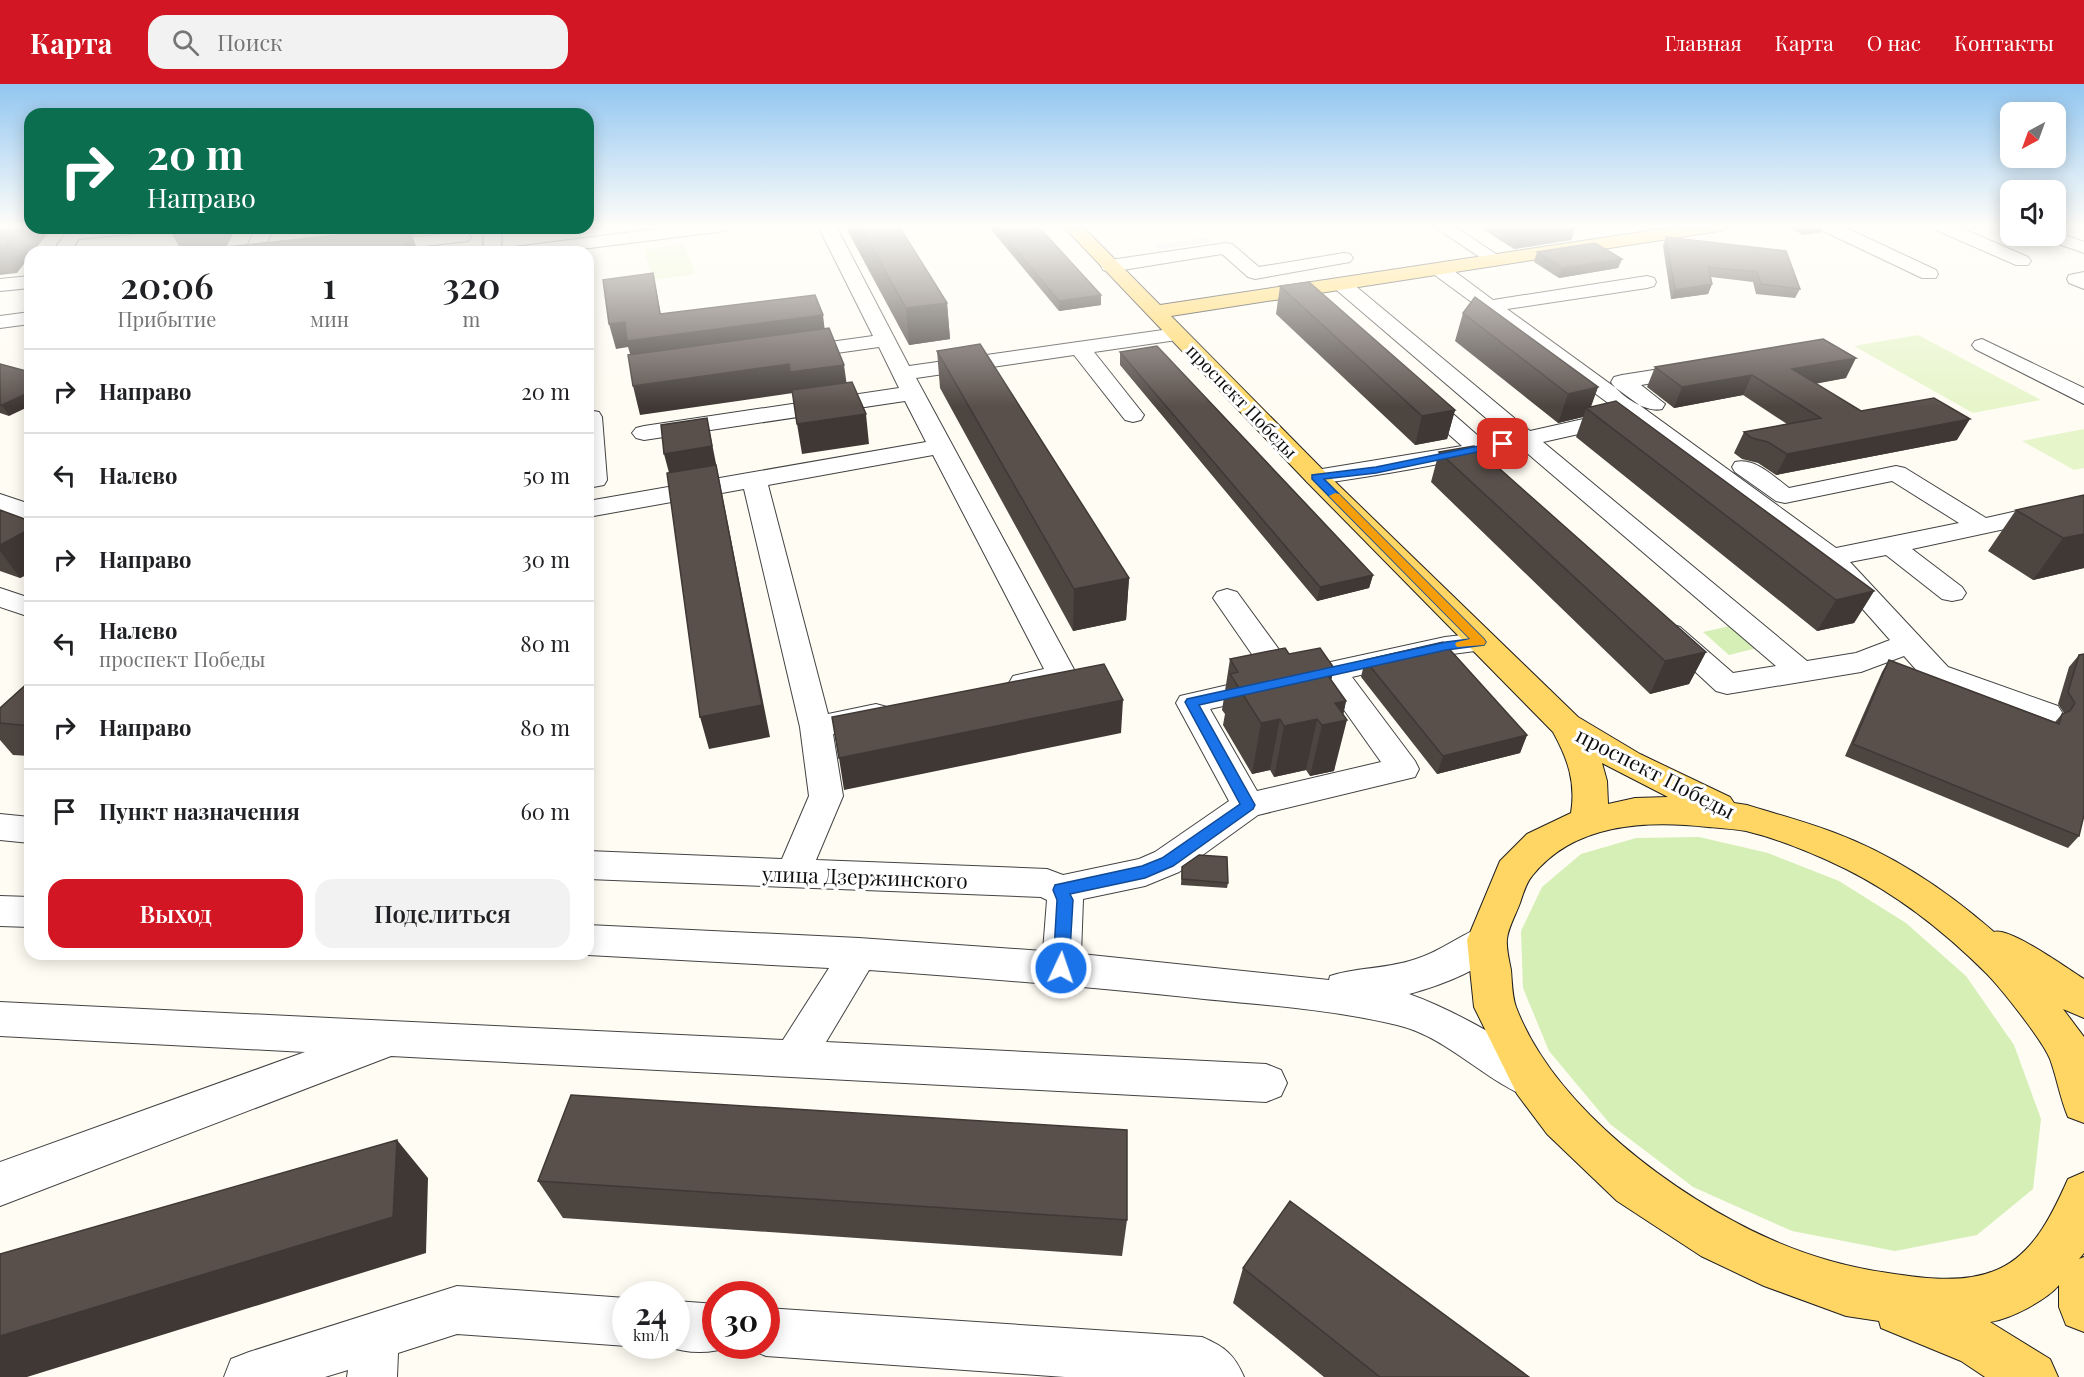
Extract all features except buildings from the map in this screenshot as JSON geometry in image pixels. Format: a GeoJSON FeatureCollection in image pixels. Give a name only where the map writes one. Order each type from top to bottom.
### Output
{"type":"FeatureCollection","features":[{"type":"Feature","properties":{"kind":"main road","name":"проспект Победы"},"geometry":{"type":"LineString","coordinates":[[1130,286],[1480,642],[1566,725],[1628,763],[1687,793],[1747,818]]}},
{"type":"Feature","properties":{"kind":"main road"},"geometry":{"type":"LineString","coordinates":[[1155,312],[1320,286]]}},
{"type":"Feature","properties":{"kind":"main road","name":"проспект Победы"},"geometry":{"type":"LineString","coordinates":[[1566,725],[1581,751],[1590,777],[1591,801],[1588,821]]}},
{"type":"Feature","properties":{"kind":"main road"},"geometry":{"type":"LineString","coordinates":[[2032,1377],[1979,1343],[1954,1331],[1764,1262],[1718,1239],[1634,1185],[1563,1119],[1532,1080],[1495,1007],[1487,940],[1513,871],[1540,844],[1588,821],[1635,811],[1672,810],[1747,818],[1823,843],[1891,876],[2084,1000]]}},
{"type":"Feature","properties":{"kind":"main road"},"geometry":{"type":"LineString","coordinates":[[1947,914],[2003,964],[2047,1019],[2068,1048],[2084,1103]]}},
{"type":"Feature","properties":{"kind":"main road"},"geometry":{"type":"LineString","coordinates":[[1846,1291],[1913,1302],[1954,1303],[1998,1296],[2036,1275],[2069,1234],[2084,1195]]}},
{"type":"Feature","properties":{"kind":"main road"},"geometry":{"type":"LineString","coordinates":[[2084,1282],[2084,1306]]}},
{"type":"Feature","properties":{"kind":"street"},"geometry":{"type":"LineString","coordinates":[[858,286],[940,447],[1062,675],[1003,688]]}},
{"type":"Feature","properties":{"kind":"street"},"geometry":{"type":"LineString","coordinates":[[1344,286],[1800,670]]}},
{"type":"Feature","properties":{"kind":"street"},"geometry":{"type":"LineString","coordinates":[[1463,286],[1635,415],[1831,556],[1937,674],[2047,714]]}},
{"type":"Feature","properties":{"kind":"street"},"geometry":{"type":"LineString","coordinates":[[1491,306],[1619,286]]}},
{"type":"Feature","properties":{"kind":"street"},"geometry":{"type":"LineString","coordinates":[[1298,290],[1315,306]]}},
{"type":"Feature","properties":{"kind":"street"},"geometry":{"type":"LineString","coordinates":[[0,322],[24,319]]}},
{"type":"Feature","properties":{"kind":"street"},"geometry":{"type":"LineString","coordinates":[[644,433],[1079,348],[1177,334]]}},
{"type":"Feature","properties":{"kind":"street"},"geometry":{"type":"LineString","coordinates":[[772,356],[885,340]]}},
{"type":"Feature","properties":{"kind":"street"},"geometry":{"type":"LineString","coordinates":[[1982,345],[2084,398]]}},
{"type":"Feature","properties":{"kind":"street"},"geometry":{"type":"LineString","coordinates":[[1079,348],[1133,415]]}},
{"type":"Feature","properties":{"kind":"street"},"geometry":{"type":"LineString","coordinates":[[1716,366],[1622,382],[1785,496],[1896,473],[1983,527]]}},
{"type":"Feature","properties":{"kind":"street"},"geometry":{"type":"LineString","coordinates":[[1402,382],[1474,451],[1494,476]]}},
{"type":"Feature","properties":{"kind":"street"},"geometry":{"type":"LineString","coordinates":[[1316,477],[1376,470],[1474,451],[1635,415]]}},
{"type":"Feature","properties":{"kind":"street"},"geometry":{"type":"LineString","coordinates":[[594,508],[940,447]]}},
{"type":"Feature","properties":{"kind":"street"},"geometry":{"type":"LineString","coordinates":[[594,464],[594,480]]}},
{"type":"Feature","properties":{"kind":"street"},"geometry":{"type":"LineString","coordinates":[[754,479],[816,727],[826,795],[793,873]]}},
{"type":"Feature","properties":{"kind":"street"},"geometry":{"type":"LineString","coordinates":[[0,502],[24,511]]}},
{"type":"Feature","properties":{"kind":"street"},"geometry":{"type":"LineString","coordinates":[[1831,556],[1891,546],[2084,504]]}},
{"type":"Feature","properties":{"kind":"street"},"geometry":{"type":"LineString","coordinates":[[1891,546],[1952,593]]}},
{"type":"Feature","properties":{"kind":"street"},"geometry":{"type":"LineString","coordinates":[[0,597],[24,607]]}},
{"type":"Feature","properties":{"kind":"street"},"geometry":{"type":"LineString","coordinates":[[1227,598],[1287,682]]}},
{"type":"Feature","properties":{"kind":"street"},"geometry":{"type":"LineString","coordinates":[[1655,620],[1727,684],[1800,670],[1861,662],[1911,643]]}},
{"type":"Feature","properties":{"kind":"street"},"geometry":{"type":"LineString","coordinates":[[1248,805],[1191,702],[1333,673],[1446,646],[1480,642]]}},
{"type":"Feature","properties":{"kind":"street"},"geometry":{"type":"LineString","coordinates":[[1061,968],[1065,900],[1060,890],[1145,872],[1167,862],[1248,805],[1402,769],[1333,673]]}},
{"type":"Feature","properties":{"kind":"street"},"geometry":{"type":"LineString","coordinates":[[816,727],[898,710]]}},
{"type":"Feature","properties":{"kind":"street"},"geometry":{"type":"LineString","coordinates":[[0,826],[24,829]]}},
{"type":"Feature","properties":{"kind":"street","name":"улица Дзержинского"},"geometry":{"type":"LineString","coordinates":[[594,865],[1047,883],[1060,890]]}},
{"type":"Feature","properties":{"kind":"street"},"geometry":{"type":"LineString","coordinates":[[0,911],[24,912]]}},
{"type":"Feature","properties":{"kind":"street"},"geometry":{"type":"LineString","coordinates":[[594,940],[859,954],[1061,968],[1292,991],[1400,1008],[1432,1020],[1457,1033],[1532,1080]]}},
{"type":"Feature","properties":{"kind":"street"},"geometry":{"type":"LineString","coordinates":[[1292,991],[1372,986],[1417,978],[1454,962],[1487,940]]}},
{"type":"Feature","properties":{"kind":"street"},"geometry":{"type":"LineString","coordinates":[[794,1059],[859,954]]}},
{"type":"Feature","properties":{"kind":"street"},"geometry":{"type":"LineString","coordinates":[[0,1019],[1266,1083]]}},
{"type":"Feature","properties":{"kind":"street"},"geometry":{"type":"LineString","coordinates":[[0,1184],[392,1039]]}},
{"type":"Feature","properties":{"kind":"street"},"geometry":{"type":"LineString","coordinates":[[249,1377],[373,1357],[457,1310],[612,1321]]}},
{"type":"Feature","properties":{"kind":"street"},"geometry":{"type":"LineString","coordinates":[[780,1333],[1202,1362],[1219,1377]]}},
{"type":"Feature","properties":{"kind":"green space"},"geometry":{"type":"Polygon","coordinates":[[[1918,335],[2041,400],[1973,413],[1854,346],[1918,335]]]}},
{"type":"Feature","properties":{"kind":"green space"},"geometry":{"type":"Polygon","coordinates":[[[2084,429],[2084,468],[2074,470],[2022,441],[2084,429]]]}},
{"type":"Feature","properties":{"kind":"green space"},"geometry":{"type":"Polygon","coordinates":[[[1735,625],[1761,647],[1729,655],[1703,632],[1735,625]]]}},
{"type":"Feature","properties":{"kind":"green space"},"geometry":{"type":"Polygon","coordinates":[[[1699,837],[1768,853],[1839,881],[1906,923],[1966,976],[2014,1045],[2041,1119],[2033,1189],[1977,1235],[1895,1251],[1792,1231],[1693,1187],[1610,1124],[1549,1051],[1523,988],[1521,931],[1542,887],[1581,854],[1636,838],[1699,837]]]}},
{"type":"Feature","properties":{"kind":"slow traffic"},"geometry":{"type":"LineString","coordinates":[[1335,496],[1480,642],[1461,644]]}},
{"type":"Feature","properties":{"kind":"route"},"geometry":{"type":"LineString","coordinates":[[1061,968],[1065,900],[1060,890],[1145,872],[1167,862],[1248,805],[1191,702],[1333,673],[1446,646],[1480,642],[1316,477],[1376,470],[1503,444]]}}]}
